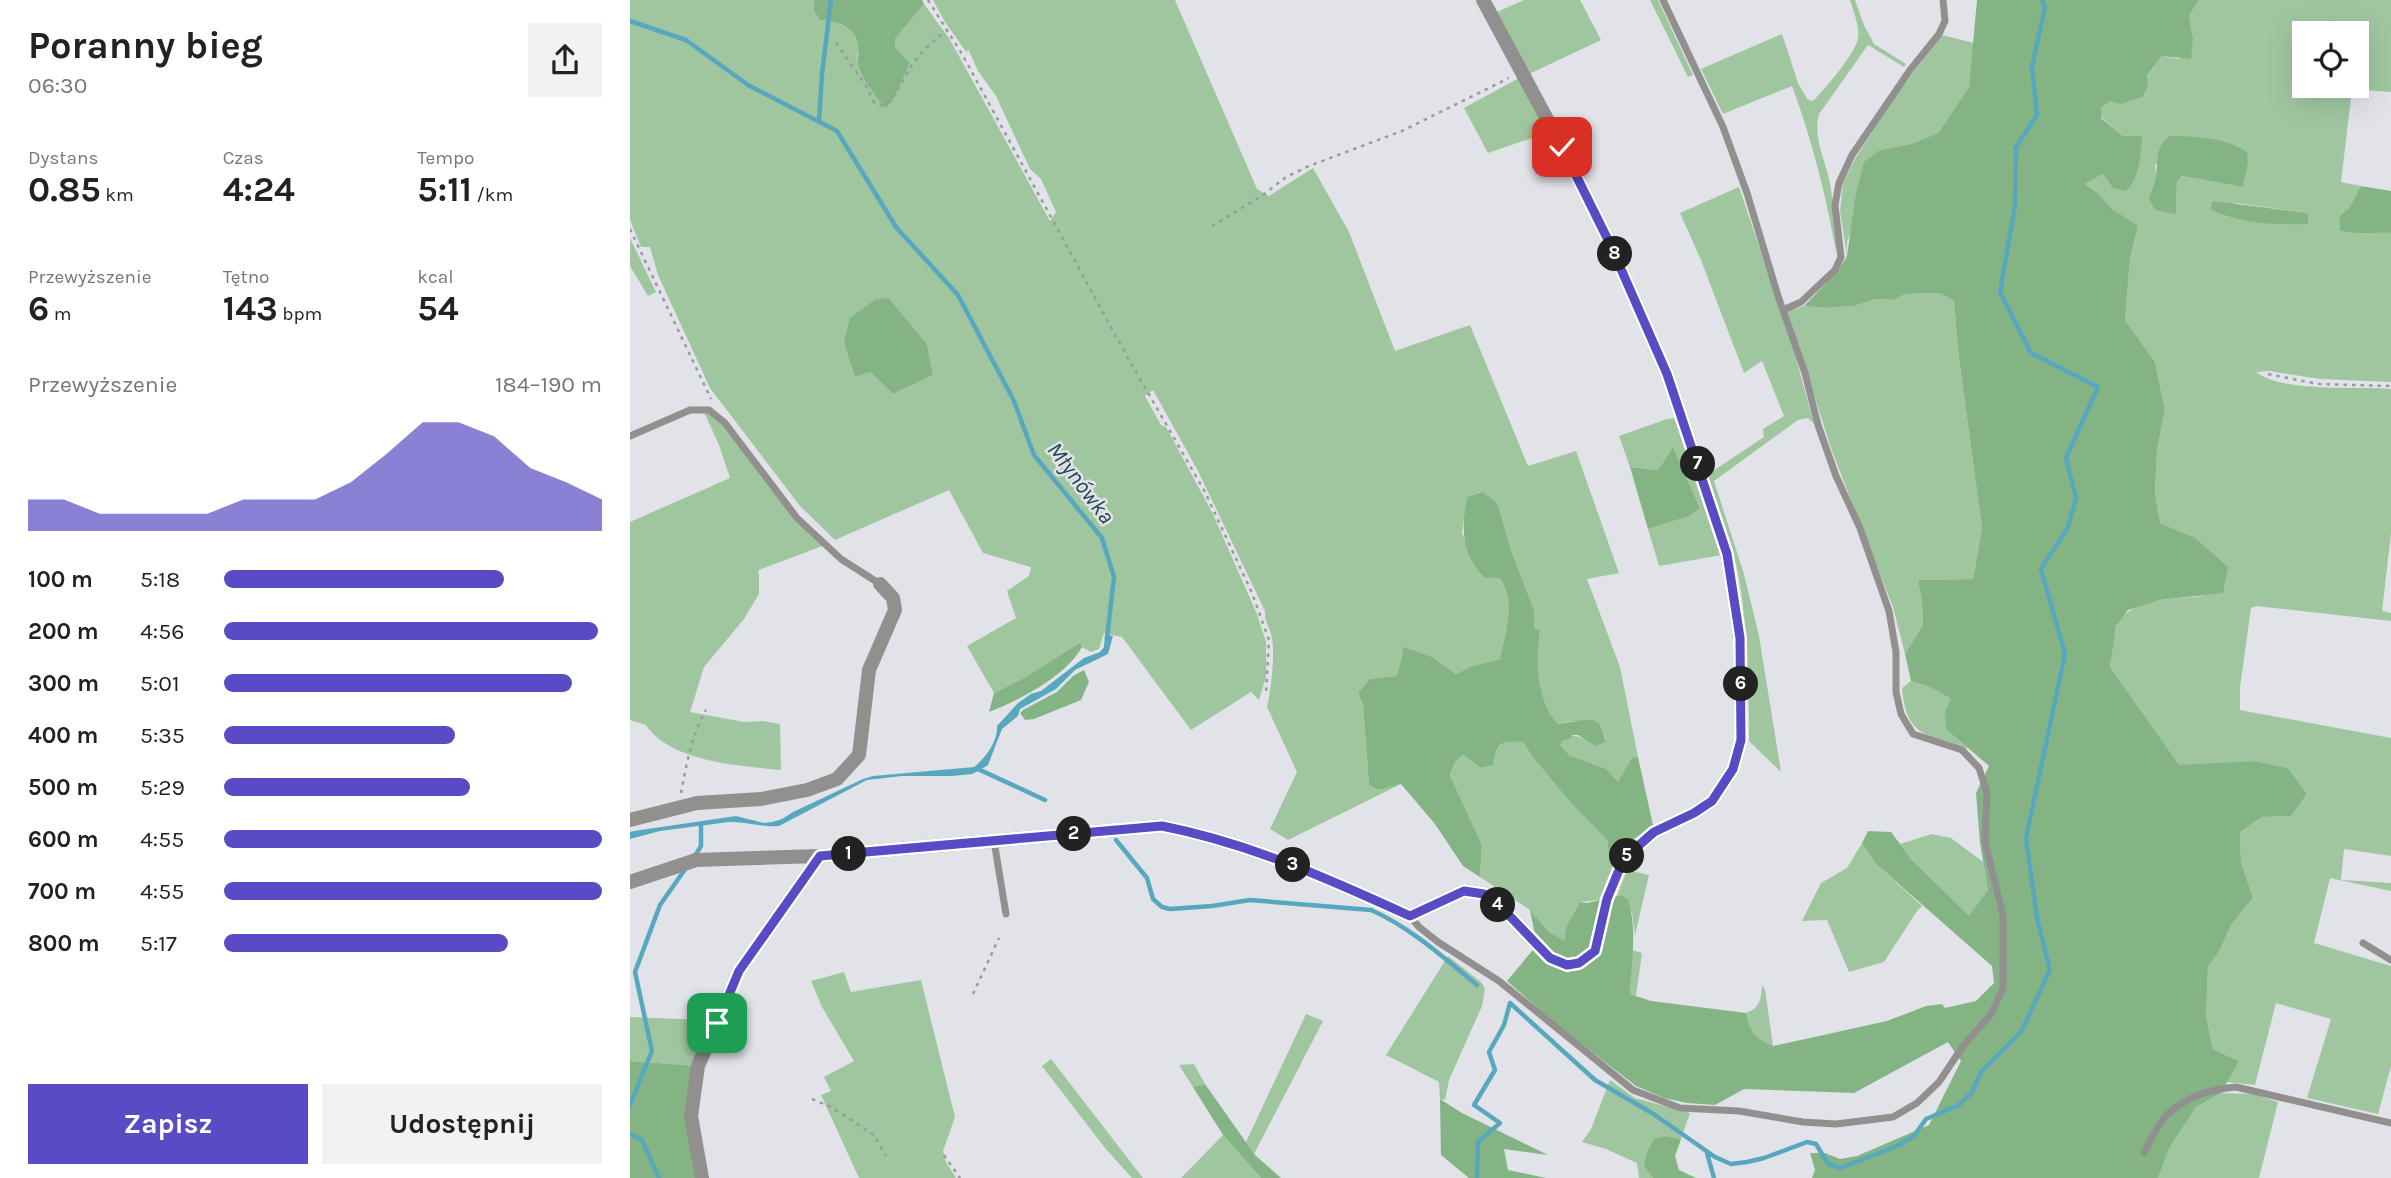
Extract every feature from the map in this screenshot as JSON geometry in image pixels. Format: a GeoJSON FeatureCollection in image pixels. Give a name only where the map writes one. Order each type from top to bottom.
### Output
{"type":"FeatureCollection","features":[{"type":"Feature","properties":{"kind":"street"},"geometry":{"type":"LineString","coordinates":[[630,882],[696,860],[820,856],[1162,826],[1208,835],[1302,868],[1410,916],[1464,891],[1484,894],[1502,908],[1550,958],[1567,965],[1579,963],[1595,951],[1607,899],[1629,854],[1654,832],[1712,801],[1733,769],[1741,740],[1740,638],[1727,554],[1667,374],[1610,244],[1562,147],[1483,0]]}},
{"type":"Feature","properties":{"kind":"street"},"geometry":{"type":"LineString","coordinates":[[630,820],[697,803],[761,799],[807,790],[836,779],[859,755],[869,670],[895,610],[893,598],[880,584]]}},
{"type":"Feature","properties":{"kind":"street"},"geometry":{"type":"LineString","coordinates":[[702,1178],[691,1116],[698,1066],[739,971],[820,856]]}},
{"type":"Feature","properties":{"kind":"lane"},"geometry":{"type":"LineString","coordinates":[[1410,916],[1438,942],[1499,981],[1633,1090],[1680,1108],[1739,1111],[1803,1122],[1836,1124],[1893,1117],[1917,1103],[1939,1082],[1964,1046],[1992,1013],[2003,987],[2003,915],[1985,842],[1987,793],[1979,768],[1962,750],[1913,734],[1901,714],[1896,692],[1896,652],[1889,611],[1860,528],[1836,476],[1818,425],[1805,373],[1723,127],[1663,0]]}},
{"type":"Feature","properties":{"kind":"lane"},"geometry":{"type":"LineString","coordinates":[[1783,310],[1801,302],[1835,270],[1840,257],[1835,205],[1839,183],[1852,155],[1910,69],[1939,34],[1945,20],[1943,0]]}},
{"type":"Feature","properties":{"kind":"lane"},"geometry":{"type":"LineString","coordinates":[[630,436],[690,410],[709,410],[725,423],[797,518],[841,559],[880,584]]}},
{"type":"Feature","properties":{"kind":"lane"},"geometry":{"type":"LineString","coordinates":[[993,841],[1006,914]]}},
{"type":"Feature","properties":{"kind":"lane"},"geometry":{"type":"LineString","coordinates":[[2363,943],[2391,960]]}},
{"type":"Feature","properties":{"kind":"lane"},"geometry":{"type":"LineString","coordinates":[[2144,1152],[2167,1114],[2190,1098],[2217,1088],[2236,1087],[2391,1123]]}},
{"type":"Feature","properties":{"kind":"path"},"geometry":{"type":"LineString","coordinates":[[928,0],[1039,192],[1124,351],[1205,492],[1252,593],[1269,640],[1266,693]]}},
{"type":"Feature","properties":{"kind":"path"},"geometry":{"type":"LineString","coordinates":[[836,43],[874,102],[883,106],[895,97],[915,61],[933,41],[947,31]]}},
{"type":"Feature","properties":{"kind":"path"},"geometry":{"type":"LineString","coordinates":[[1212,226],[1286,177],[1402,131],[1521,71]]}},
{"type":"Feature","properties":{"kind":"path"},"geometry":{"type":"LineString","coordinates":[[630,229],[712,400]]}},
{"type":"Feature","properties":{"kind":"path"},"geometry":{"type":"LineString","coordinates":[[2268,374],[2318,384],[2391,386]]}},
{"type":"Feature","properties":{"kind":"path"},"geometry":{"type":"LineString","coordinates":[[678,808],[685,768],[700,720],[706,710]]}},
{"type":"Feature","properties":{"kind":"path"},"geometry":{"type":"LineString","coordinates":[[974,994],[999,938]]}},
{"type":"Feature","properties":{"kind":"path"},"geometry":{"type":"LineString","coordinates":[[812,1099],[831,1107],[874,1135],[886,1156]]}},
{"type":"Feature","properties":{"kind":"path"},"geometry":{"type":"LineString","coordinates":[[944,1155],[960,1178]]}},
{"type":"Feature","properties":{"kind":"green space"},"geometry":{"type":"Polygon","coordinates":[[[630,0],[814,0],[814,11],[820,20],[832,21],[854,33],[859,44],[858,60],[885,109],[893,101],[910,63],[895,47],[895,39],[924,4],[949,38],[1050,221],[1056,212],[1041,179],[1030,169],[996,96],[978,71],[968,49],[967,53],[933,0],[1175,0],[1257,189],[1269,196],[1313,168],[1349,232],[1395,351],[1470,325],[1528,466],[1576,451],[1619,573],[1587,579],[1620,667],[1638,757],[1632,759],[1618,783],[1570,756],[1559,744],[1572,736],[1595,746],[1606,741],[1600,724],[1573,721],[1558,724],[1545,703],[1539,680],[1540,631],[1534,630],[1534,610],[1511,550],[1499,508],[1481,492],[1467,497],[1462,532],[1474,566],[1497,577],[1507,589],[1508,619],[1500,659],[1472,666],[1456,674],[1434,658],[1401,655],[1402,667],[1396,676],[1370,679],[1358,694],[1363,705],[1369,785],[1378,790],[1401,784],[1288,840],[1270,829],[1297,772],[1267,707],[1273,655],[1265,611],[1198,471],[1153,390],[1145,396],[1161,425],[1166,427],[1212,512],[1257,614],[1266,642],[1266,677],[1259,700],[1251,692],[1191,730],[1122,637],[1104,633],[1099,649],[1091,652],[1082,647],[1081,642],[994,693],[967,646],[1016,618],[1007,591],[1029,576],[1031,567],[983,553],[949,490],[835,540],[800,506],[710,388],[658,275],[650,247],[641,247],[630,220],[630,0]],[[889,298],[870,372],[893,394],[933,375],[927,344],[889,298]]]}},
{"type":"Feature","properties":{"kind":"green space"},"geometry":{"type":"Polygon","coordinates":[[[814,0],[922,0],[924,4],[895,39],[895,47],[910,63],[893,101],[885,109],[861,72],[854,34],[838,23],[820,20],[814,11],[814,0]]]}},
{"type":"Feature","properties":{"kind":"green space"},"geometry":{"type":"Polygon","coordinates":[[[1524,0],[1580,0],[1601,40],[1529,74],[1497,12],[1524,0]]]}},
{"type":"Feature","properties":{"kind":"green space"},"geometry":{"type":"Polygon","coordinates":[[[1650,0],[1658,0],[1693,75],[1688,77],[1650,0]]]}},
{"type":"Feature","properties":{"kind":"green space"},"geometry":{"type":"Polygon","coordinates":[[[1850,0],[1855,0],[1874,44],[1906,64],[1904,67],[1868,45],[1819,114],[1819,143],[1831,190],[1836,252],[1818,168],[1792,86],[1723,114],[1701,69],[1782,34],[1798,83],[1808,100],[1813,101],[1839,71],[1856,45],[1858,29],[1850,0]]]}},
{"type":"Feature","properties":{"kind":"green space"},"geometry":{"type":"Polygon","coordinates":[[[1977,0],[2199,0],[2189,16],[2193,38],[2191,59],[2162,56],[2147,76],[2148,87],[2142,97],[2121,104],[2110,101],[2101,107],[2101,118],[2123,136],[2142,136],[2139,165],[2131,185],[2126,191],[2113,188],[2103,174],[2085,184],[2099,194],[2111,208],[2138,226],[2130,259],[2125,320],[2155,362],[2165,410],[2157,450],[2155,493],[2160,523],[2194,537],[2228,567],[2223,593],[2160,600],[2128,610],[2116,626],[2110,667],[2179,765],[2255,761],[2288,768],[2307,794],[2291,816],[2262,817],[2240,832],[2241,862],[2253,898],[2231,925],[2220,950],[2208,966],[2206,1016],[2213,1049],[2239,1061],[2221,1093],[2196,1107],[2170,1147],[2158,1178],[1812,1178],[1815,1170],[1810,1153],[1825,1153],[1840,1159],[1857,1156],[1929,1125],[1961,1061],[1948,1042],[1854,1093],[1744,1089],[1715,1105],[1687,1103],[1664,1098],[1636,1086],[1557,1025],[1507,981],[1537,945],[1530,910],[1549,932],[1564,941],[1566,927],[1580,902],[1587,903],[1621,895],[1628,900],[1633,923],[1630,994],[1651,1001],[1746,1013],[1754,1034],[1773,1046],[1887,1021],[1926,1006],[1942,1004],[1945,1008],[1976,1001],[1994,983],[1992,966],[1876,864],[1862,843],[1868,831],[1891,832],[1912,860],[1969,916],[1988,890],[1980,843],[1976,793],[1989,766],[1946,729],[1945,712],[1951,699],[1930,687],[1911,681],[1905,654],[1923,625],[1918,580],[1973,579],[1982,528],[1958,351],[1954,301],[1940,293],[1905,294],[1894,300],[1876,299],[1854,306],[1804,306],[1838,271],[1847,256],[1856,193],[1864,162],[1880,150],[1911,144],[1938,133],[1969,87],[1977,0]]]}},
{"type":"Feature","properties":{"kind":"green space"},"geometry":{"type":"Polygon","coordinates":[[[2199,0],[2391,0],[2391,92],[2369,90],[2369,21],[2292,21],[2292,98],[2351,98],[2341,182],[2361,186],[2349,208],[2339,218],[2340,231],[2391,233],[2391,382],[2320,379],[2269,371],[2256,372],[2268,379],[2301,386],[2391,389],[2391,533],[2382,611],[2391,613],[2391,621],[2256,606],[2251,608],[2240,687],[2240,710],[2391,738],[2391,856],[2344,849],[2341,880],[2391,883],[2391,891],[2330,878],[2314,943],[2391,966],[2391,1066],[2378,1114],[2307,1098],[2331,1019],[2276,1003],[2255,1085],[2226,1082],[2239,1061],[2213,1049],[2206,1016],[2208,965],[2220,950],[2231,925],[2253,898],[2241,862],[2240,832],[2262,817],[2291,816],[2307,794],[2288,768],[2255,761],[2179,766],[2110,667],[2116,628],[2121,618],[2130,611],[2153,602],[2203,596],[2194,537],[2160,523],[2155,493],[2157,450],[2165,410],[2155,362],[2125,320],[2130,259],[2138,227],[2111,208],[2099,194],[2085,184],[2103,174],[2142,136],[2123,136],[2101,117],[2100,107],[2147,77],[2162,56],[2180,59],[2193,38],[2189,16],[2199,0]],[[2223,143],[2155,164],[2156,176],[2176,214],[2177,181],[2182,176],[2243,187],[2248,164],[2238,146],[2223,143]],[[2235,203],[2226,216],[2275,224],[2308,223],[2308,213],[2235,203]]]}},
{"type":"Feature","properties":{"kind":"green space"},"geometry":{"type":"Polygon","coordinates":[[[1942,35],[1974,43],[1969,87],[1938,133],[1911,144],[1880,150],[1847,242],[1847,256],[1840,211],[1843,183],[1856,157],[1899,91],[1942,35]]]}},
{"type":"Feature","properties":{"kind":"green space"},"geometry":{"type":"Polygon","coordinates":[[[1519,78],[1547,133],[1488,153],[1464,108],[1519,78]]]}},
{"type":"Feature","properties":{"kind":"green space"},"geometry":{"type":"Polygon","coordinates":[[[2170,136],[2221,141],[2247,152],[2248,164],[2243,187],[2182,176],[2177,181],[2176,214],[2155,210],[2149,199],[2160,150],[2170,136]]]}},
{"type":"Feature","properties":{"kind":"green space"},"geometry":{"type":"Polygon","coordinates":[[[2361,186],[2391,191],[2391,233],[2340,231],[2339,217],[2349,208],[2361,186]]]}},
{"type":"Feature","properties":{"kind":"green space"},"geometry":{"type":"Polygon","coordinates":[[[1739,187],[1793,347],[1814,424],[1808,418],[1798,420],[1714,481],[1744,574],[1759,636],[1781,772],[1749,741],[1747,657],[1738,573],[1708,480],[1713,471],[1764,437],[1763,429],[1784,416],[1762,361],[1744,373],[1680,213],[1739,187]]]}},
{"type":"Feature","properties":{"kind":"green space"},"geometry":{"type":"Polygon","coordinates":[[[2213,201],[2308,213],[2308,224],[2245,221],[2210,209],[2213,201]]]}},
{"type":"Feature","properties":{"kind":"green space"},"geometry":{"type":"Polygon","coordinates":[[[630,238],[656,292],[648,296],[630,266],[630,238]]]}},
{"type":"Feature","properties":{"kind":"green space"},"geometry":{"type":"Polygon","coordinates":[[[1940,293],[1954,301],[1958,351],[1982,528],[1973,579],[1918,580],[1923,625],[1905,654],[1893,607],[1832,451],[1787,311],[1804,306],[1854,306],[1876,299],[1894,300],[1905,294],[1940,293]]]}},
{"type":"Feature","properties":{"kind":"green space"},"geometry":{"type":"Polygon","coordinates":[[[889,298],[927,344],[933,375],[893,394],[870,372],[855,377],[844,342],[850,318],[876,299],[889,298]]]}},
{"type":"Feature","properties":{"kind":"green space"},"geometry":{"type":"Polygon","coordinates":[[[703,410],[725,423],[797,518],[825,545],[759,570],[759,594],[744,619],[704,667],[690,712],[744,722],[780,724],[781,770],[727,764],[689,754],[657,737],[646,725],[630,720],[630,522],[730,478],[703,410]]]}},
{"type":"Feature","properties":{"kind":"green space"},"geometry":{"type":"Polygon","coordinates":[[[1677,418],[1722,555],[1659,566],[1648,529],[1690,516],[1700,508],[1673,447],[1658,470],[1630,467],[1619,436],[1677,418]]]}},
{"type":"Feature","properties":{"kind":"green space"},"geometry":{"type":"Polygon","coordinates":[[[1673,447],[1700,508],[1690,516],[1648,529],[1630,467],[1658,470],[1673,447]]]}},
{"type":"Feature","properties":{"kind":"green space"},"geometry":{"type":"Polygon","coordinates":[[[1482,492],[1495,501],[1499,508],[1511,550],[1534,610],[1534,629],[1540,630],[1539,679],[1550,714],[1558,724],[1593,720],[1600,724],[1606,742],[1595,746],[1578,735],[1573,735],[1563,740],[1560,745],[1570,756],[1606,769],[1618,782],[1632,758],[1638,757],[1653,825],[1630,842],[1613,865],[1610,863],[1607,840],[1570,802],[1523,742],[1501,744],[1496,751],[1494,765],[1481,768],[1463,755],[1455,762],[1450,776],[1482,845],[1480,877],[1463,866],[1435,824],[1401,784],[1378,790],[1369,785],[1363,705],[1358,693],[1370,679],[1396,676],[1404,647],[1434,658],[1456,674],[1472,666],[1500,659],[1507,628],[1507,595],[1499,578],[1486,578],[1478,570],[1467,551],[1465,541],[1467,497],[1482,492]]]}},
{"type":"Feature","properties":{"kind":"green space"},"geometry":{"type":"Polygon","coordinates":[[[1081,642],[1082,647],[1075,658],[1054,677],[1028,694],[989,712],[994,693],[1081,642]]]}},
{"type":"Feature","properties":{"kind":"green space"},"geometry":{"type":"Polygon","coordinates":[[[1084,670],[1089,682],[1081,700],[1025,720],[1020,713],[1023,710],[1057,692],[1073,676],[1084,670]]]}},
{"type":"Feature","properties":{"kind":"green space"},"geometry":{"type":"Polygon","coordinates":[[[1911,681],[1930,687],[1951,699],[1961,742],[1969,749],[1931,737],[1914,725],[1904,704],[1902,688],[1911,681]]]}},
{"type":"Feature","properties":{"kind":"green space"},"geometry":{"type":"Polygon","coordinates":[[[1506,740],[1523,741],[1570,802],[1607,840],[1610,863],[1613,865],[1599,900],[1580,902],[1566,927],[1564,942],[1549,932],[1530,910],[1480,877],[1482,845],[1450,777],[1455,762],[1463,755],[1481,768],[1494,765],[1498,748],[1506,740]]]}},
{"type":"Feature","properties":{"kind":"green space"},"geometry":{"type":"Polygon","coordinates":[[[1932,834],[1951,838],[1983,862],[1988,890],[1969,917],[1912,860],[1900,844],[1932,834]]]}},
{"type":"Feature","properties":{"kind":"green space"},"geometry":{"type":"Polygon","coordinates":[[[1862,843],[1876,864],[1922,906],[1884,962],[1849,972],[1827,920],[1802,921],[1821,883],[1847,868],[1862,843]]]}},
{"type":"Feature","properties":{"kind":"green space"},"geometry":{"type":"Polygon","coordinates":[[[1627,870],[1649,875],[1635,935],[1632,913],[1621,895],[1617,896],[1627,870]]]}},
{"type":"Feature","properties":{"kind":"green space"},"geometry":{"type":"Polygon","coordinates":[[[1632,950],[1642,953],[1636,996],[1630,994],[1632,950]]]}},
{"type":"Feature","properties":{"kind":"green space"},"geometry":{"type":"Polygon","coordinates":[[[1448,956],[1481,982],[1485,989],[1482,1006],[1449,1080],[1445,1100],[1440,1099],[1439,1082],[1386,1055],[1448,956]]]}},
{"type":"Feature","properties":{"kind":"green space"},"geometry":{"type":"Polygon","coordinates":[[[844,972],[851,992],[921,980],[955,1117],[943,1151],[956,1178],[859,1178],[821,1095],[831,1091],[824,1077],[854,1061],[822,1007],[811,981],[844,972]]]}},
{"type":"Feature","properties":{"kind":"green space"},"geometry":{"type":"Polygon","coordinates":[[[1762,986],[1765,989],[1773,1046],[1754,1034],[1746,1013],[1754,1009],[1759,1002],[1762,986]]]}},
{"type":"Feature","properties":{"kind":"green space"},"geometry":{"type":"Polygon","coordinates":[[[1306,1014],[1323,1021],[1254,1154],[1246,1142],[1306,1014]]]}},
{"type":"Feature","properties":{"kind":"green space"},"geometry":{"type":"Polygon","coordinates":[[[630,1017],[706,1020],[717,1023],[698,1066],[630,1061],[630,1017]]]}},
{"type":"Feature","properties":{"kind":"green space"},"geometry":{"type":"Polygon","coordinates":[[[1051,1059],[1143,1178],[1132,1178],[1105,1148],[1042,1066],[1051,1059]]]}},
{"type":"Feature","properties":{"kind":"green space"},"geometry":{"type":"Polygon","coordinates":[[[630,1061],[698,1066],[691,1116],[702,1178],[630,1178],[630,1061]]]}},
{"type":"Feature","properties":{"kind":"green space"},"geometry":{"type":"Polygon","coordinates":[[[1194,1064],[1205,1084],[1193,1087],[1179,1065],[1194,1064]]]}},
{"type":"Feature","properties":{"kind":"green space"},"geometry":{"type":"Polygon","coordinates":[[[1610,1080],[1635,1098],[1690,1113],[1681,1139],[1666,1136],[1644,1166],[1653,1178],[1639,1178],[1637,1163],[1582,1142],[1591,1129],[1610,1080]]]}},
{"type":"Feature","properties":{"kind":"green space"},"geometry":{"type":"Polygon","coordinates":[[[1205,1084],[1255,1155],[1281,1178],[1261,1178],[1223,1135],[1193,1087],[1205,1084]]]}},
{"type":"Feature","properties":{"kind":"green space"},"geometry":{"type":"Polygon","coordinates":[[[2221,1093],[2253,1094],[2278,1102],[2259,1178],[2158,1178],[2170,1147],[2196,1107],[2221,1093]]]}},
{"type":"Feature","properties":{"kind":"green space"},"geometry":{"type":"Polygon","coordinates":[[[1440,1099],[1462,1113],[1548,1155],[1504,1149],[1508,1170],[1546,1178],[1469,1178],[1441,1155],[1440,1099]]]}},
{"type":"Feature","properties":{"kind":"green space"},"geometry":{"type":"Polygon","coordinates":[[[1223,1135],[1261,1178],[1181,1178],[1223,1135]]]}},
{"type":"Feature","properties":{"kind":"green space"},"geometry":{"type":"Polygon","coordinates":[[[1666,1136],[1681,1139],[1675,1156],[1679,1170],[1696,1178],[1653,1178],[1644,1166],[1654,1139],[1666,1136]]]}},
{"type":"Feature","properties":{"kind":"water"},"geometry":{"type":"Polygon","coordinates":[[[1105,634],[1113,636],[1108,654],[1075,670],[1056,689],[1020,709],[1018,716],[1002,729],[988,765],[972,774],[867,780],[779,826],[729,822],[660,831],[630,839],[630,832],[634,831],[736,816],[764,823],[772,822],[873,776],[974,767],[990,749],[996,737],[997,726],[1018,703],[1041,691],[1084,658],[1100,652],[1104,647],[1105,634]]]}},
{"type":"Feature","properties":{"kind":"waterway"},"geometry":{"type":"LineString","coordinates":[[819,122],[831,0]]}},
{"type":"Feature","properties":{"kind":"waterway"},"geometry":{"type":"LineString","coordinates":[[1477,1178],[1478,1142],[1500,1123],[1474,1105],[1495,1070],[1489,1052],[1504,1025],[1510,1003],[1595,1080],[1652,1113],[1715,1157],[1731,1164],[1764,1158],[1807,1142],[1816,1144],[1828,1164],[1840,1168],[1897,1146],[1914,1136],[1926,1119],[1959,1105],[1972,1092],[1981,1072],[2021,1032],[2050,970],[2037,918],[2026,838],[2065,654],[2041,569],[2068,527],[2076,498],[2066,458],[2098,387],[2031,353],[2000,292],[2015,206],[2016,147],[2037,115],[2032,66],[2045,8],[2042,0]]}},
{"type":"Feature","properties":{"kind":"waterway","name":"Młynówka"},"geometry":{"type":"LineString","coordinates":[[630,21],[686,40],[748,85],[837,131],[896,227],[958,295],[1014,401],[1034,455],[1102,538],[1114,577],[1107,639]]}},
{"type":"Feature","properties":{"kind":"waterway"},"geometry":{"type":"LineString","coordinates":[[978,769],[1045,800]]}},
{"type":"Feature","properties":{"kind":"waterway"},"geometry":{"type":"LineString","coordinates":[[695,856],[701,846],[701,824]]}},
{"type":"Feature","properties":{"kind":"waterway"},"geometry":{"type":"LineString","coordinates":[[1116,840],[1147,878],[1153,899],[1162,907],[1170,909],[1212,906],[1250,900],[1371,910],[1413,934],[1477,985]]}},
{"type":"Feature","properties":{"kind":"waterway"},"geometry":{"type":"LineString","coordinates":[[630,1105],[652,1051],[635,972],[660,905],[686,868]]}},
{"type":"Feature","properties":{"kind":"waterway"},"geometry":{"type":"LineString","coordinates":[[630,1134],[642,1140],[659,1178]]}},
{"type":"Feature","properties":{"kind":"waterway"},"geometry":{"type":"LineString","coordinates":[[1707,1153],[1714,1178]]}},
{"type":"Feature","properties":{"kind":"route"},"geometry":{"type":"LineString","coordinates":[[717,1023],[739,971],[820,856],[1162,826],[1208,835],[1302,868],[1410,916],[1464,891],[1484,894],[1502,908],[1550,958],[1567,965],[1579,963],[1595,951],[1607,899],[1629,854],[1654,832],[1712,801],[1733,769],[1741,740],[1740,638],[1727,554],[1667,374],[1610,244],[1562,147]]}}]}
